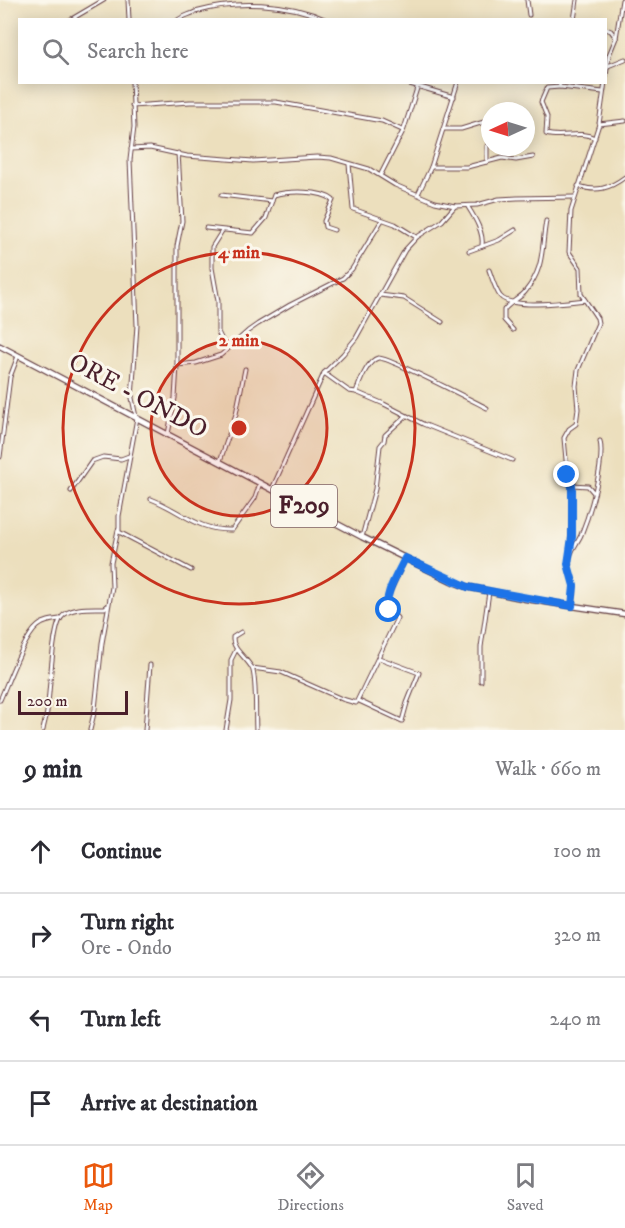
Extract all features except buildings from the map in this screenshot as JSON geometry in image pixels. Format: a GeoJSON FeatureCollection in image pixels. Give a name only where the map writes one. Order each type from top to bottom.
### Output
{"type":"FeatureCollection","features":[{"type":"Feature","properties":{"kind":"main road","name":"ORE - ONDO"},"geometry":{"type":"LineString","coordinates":[[0,346],[362,537],[462,585],[489,592],[625,614]]}},
{"type":"Feature","properties":{"kind":"street"},"geometry":{"type":"LineString","coordinates":[[73,18],[104,0]]}},
{"type":"Feature","properties":{"kind":"street"},"geometry":{"type":"LineString","coordinates":[[128,0],[129,18]]}},
{"type":"Feature","properties":{"kind":"street"},"geometry":{"type":"LineString","coordinates":[[527,0],[529,15]]}},
{"type":"Feature","properties":{"kind":"street"},"geometry":{"type":"LineString","coordinates":[[574,18],[577,0]]}},
{"type":"Feature","properties":{"kind":"street"},"geometry":{"type":"LineString","coordinates":[[607,68],[609,55],[616,38],[622,0]]}},
{"type":"Feature","properties":{"kind":"street"},"geometry":{"type":"LineString","coordinates":[[183,18],[209,7],[261,3],[315,14],[323,18]]}},
{"type":"Feature","properties":{"kind":"street"},"geometry":{"type":"LineString","coordinates":[[607,29],[616,38]]}},
{"type":"Feature","properties":{"kind":"street"},"geometry":{"type":"LineString","coordinates":[[607,68],[625,59]]}},
{"type":"Feature","properties":{"kind":"street"},"geometry":{"type":"LineString","coordinates":[[90,730],[113,578],[111,563],[136,418],[132,398],[137,325],[131,149],[134,127],[132,84]]}},
{"type":"Feature","properties":{"kind":"street"},"geometry":{"type":"LineString","coordinates":[[410,84],[454,97]]}},
{"type":"Feature","properties":{"kind":"street"},"geometry":{"type":"LineString","coordinates":[[381,175],[397,144],[419,84]]}},
{"type":"Feature","properties":{"kind":"street"},"geometry":{"type":"LineString","coordinates":[[418,194],[431,167],[457,84]]}},
{"type":"Feature","properties":{"kind":"street"},"geometry":{"type":"LineString","coordinates":[[594,493],[588,486],[572,485],[568,481],[564,438],[569,429],[576,424],[578,370],[598,322],[581,294],[579,268],[569,252],[571,211],[599,124],[605,84]]}},
{"type":"Feature","properties":{"kind":"street"},"geometry":{"type":"LineString","coordinates":[[595,138],[588,135],[546,134],[547,117],[541,102],[547,88],[559,85],[603,92]]}},
{"type":"Feature","properties":{"kind":"street"},"geometry":{"type":"LineString","coordinates":[[132,105],[276,102],[382,121],[402,130]]}},
{"type":"Feature","properties":{"kind":"street"},"geometry":{"type":"LineString","coordinates":[[599,124],[625,121]]}},
{"type":"Feature","properties":{"kind":"street"},"geometry":{"type":"LineString","coordinates":[[443,129],[460,129],[481,122]]}},
{"type":"Feature","properties":{"kind":"street"},"geometry":{"type":"LineString","coordinates":[[131,149],[150,148],[187,156],[253,161],[317,157],[369,169],[395,185],[435,202],[455,206],[486,204],[499,199],[574,197]]}},
{"type":"Feature","properties":{"kind":"street"},"geometry":{"type":"LineString","coordinates":[[168,434],[175,398],[177,365],[177,246],[182,221],[178,153]]}},
{"type":"Feature","properties":{"kind":"street"},"geometry":{"type":"LineString","coordinates":[[487,156],[487,162]]}},
{"type":"Feature","properties":{"kind":"street"},"geometry":{"type":"LineString","coordinates":[[431,167],[467,167],[502,158],[516,160],[533,157]]}},
{"type":"Feature","properties":{"kind":"street"},"geometry":{"type":"LineString","coordinates":[[349,164],[353,209],[408,231],[417,237]]}},
{"type":"Feature","properties":{"kind":"street"},"geometry":{"type":"LineString","coordinates":[[578,186],[594,190],[606,189],[625,177]]}},
{"type":"Feature","properties":{"kind":"street"},"geometry":{"type":"LineString","coordinates":[[206,228],[253,233],[266,218],[274,195],[313,194],[332,198],[333,202],[324,225],[334,230]]}},
{"type":"Feature","properties":{"kind":"street"},"geometry":{"type":"LineString","coordinates":[[220,195],[272,201]]}},
{"type":"Feature","properties":{"kind":"street"},"geometry":{"type":"LineString","coordinates":[[272,489],[324,373],[356,338],[398,261],[417,237],[442,221],[455,206]]}},
{"type":"Feature","properties":{"kind":"street"},"geometry":{"type":"LineString","coordinates":[[468,206],[478,225],[483,240],[482,246]]}},
{"type":"Feature","properties":{"kind":"street"},"geometry":{"type":"LineString","coordinates":[[177,365],[210,359],[227,350],[253,327],[343,278],[364,252],[382,220]]}},
{"type":"Feature","properties":{"kind":"street"},"geometry":{"type":"LineString","coordinates":[[513,330],[504,320],[503,314],[506,306],[528,288],[539,271],[546,221]]}},
{"type":"Feature","properties":{"kind":"street"},"geometry":{"type":"LineString","coordinates":[[469,251],[499,240],[515,230]]}},
{"type":"Feature","properties":{"kind":"street"},"geometry":{"type":"LineString","coordinates":[[222,231],[212,247],[212,268],[218,301],[218,332],[227,350]]}},
{"type":"Feature","properties":{"kind":"street"},"geometry":{"type":"LineString","coordinates":[[489,270],[501,297],[513,302],[530,304],[585,300]]}},
{"type":"Feature","properties":{"kind":"street"},"geometry":{"type":"LineString","coordinates":[[380,295],[404,298],[442,322]]}},
{"type":"Feature","properties":{"kind":"street"},"geometry":{"type":"LineString","coordinates":[[0,457],[10,377],[19,355]]}},
{"type":"Feature","properties":{"kind":"street"},"geometry":{"type":"LineString","coordinates":[[356,392],[370,364],[381,357],[394,361],[487,408]]}},
{"type":"Feature","properties":{"kind":"street"},"geometry":{"type":"LineString","coordinates":[[220,462],[236,414],[245,369]]}},
{"type":"Feature","properties":{"kind":"street"},"geometry":{"type":"LineString","coordinates":[[324,373],[349,391],[356,392],[406,416],[512,460]]}},
{"type":"Feature","properties":{"kind":"street"},"geometry":{"type":"LineString","coordinates":[[362,537],[375,489],[380,446],[385,435],[406,416]]}},
{"type":"Feature","properties":{"kind":"street"},"geometry":{"type":"LineString","coordinates":[[571,552],[580,536],[594,493],[602,456],[600,441]]}},
{"type":"Feature","properties":{"kind":"street"},"geometry":{"type":"LineString","coordinates":[[71,492],[92,460],[121,459],[130,454]]}},
{"type":"Feature","properties":{"kind":"street"},"geometry":{"type":"LineString","coordinates":[[151,499],[201,526],[232,530],[255,498],[260,483]]}},
{"type":"Feature","properties":{"kind":"street"},"geometry":{"type":"LineString","coordinates":[[572,485],[571,552],[568,564],[574,586],[572,606]]}},
{"type":"Feature","properties":{"kind":"street"},"geometry":{"type":"LineString","coordinates":[[118,530],[121,534],[191,570]]}},
{"type":"Feature","properties":{"kind":"street"},"geometry":{"type":"LineString","coordinates":[[252,668],[274,670],[353,703],[358,700],[369,673],[379,658],[398,618],[386,606],[388,596],[405,558]]}},
{"type":"Feature","properties":{"kind":"street"},"geometry":{"type":"LineString","coordinates":[[481,681],[481,646],[489,592]]}},
{"type":"Feature","properties":{"kind":"street"},"geometry":{"type":"LineString","coordinates":[[0,699],[15,663],[36,627],[45,622],[60,619],[76,610],[105,608],[109,604]]}},
{"type":"Feature","properties":{"kind":"street"},"geometry":{"type":"LineString","coordinates":[[43,730],[60,619]]}},
{"type":"Feature","properties":{"kind":"street"},"geometry":{"type":"LineString","coordinates":[[226,730],[231,700],[231,660],[236,650],[233,637],[242,632]]}},
{"type":"Feature","properties":{"kind":"street"},"geometry":{"type":"LineString","coordinates":[[236,650],[244,654],[252,668],[256,730]]}},
{"type":"Feature","properties":{"kind":"street"},"geometry":{"type":"LineString","coordinates":[[358,700],[402,721],[419,673],[379,658]]}},
{"type":"Feature","properties":{"kind":"street"},"geometry":{"type":"LineString","coordinates":[[145,730],[150,665]]}},
{"type":"Feature","properties":{"kind":"route"},"geometry":{"type":"LineString","coordinates":[[389,610],[386,606],[388,596],[405,558],[468,587],[572,606],[574,586],[568,564],[572,537],[572,485],[567,475]]}}]}
